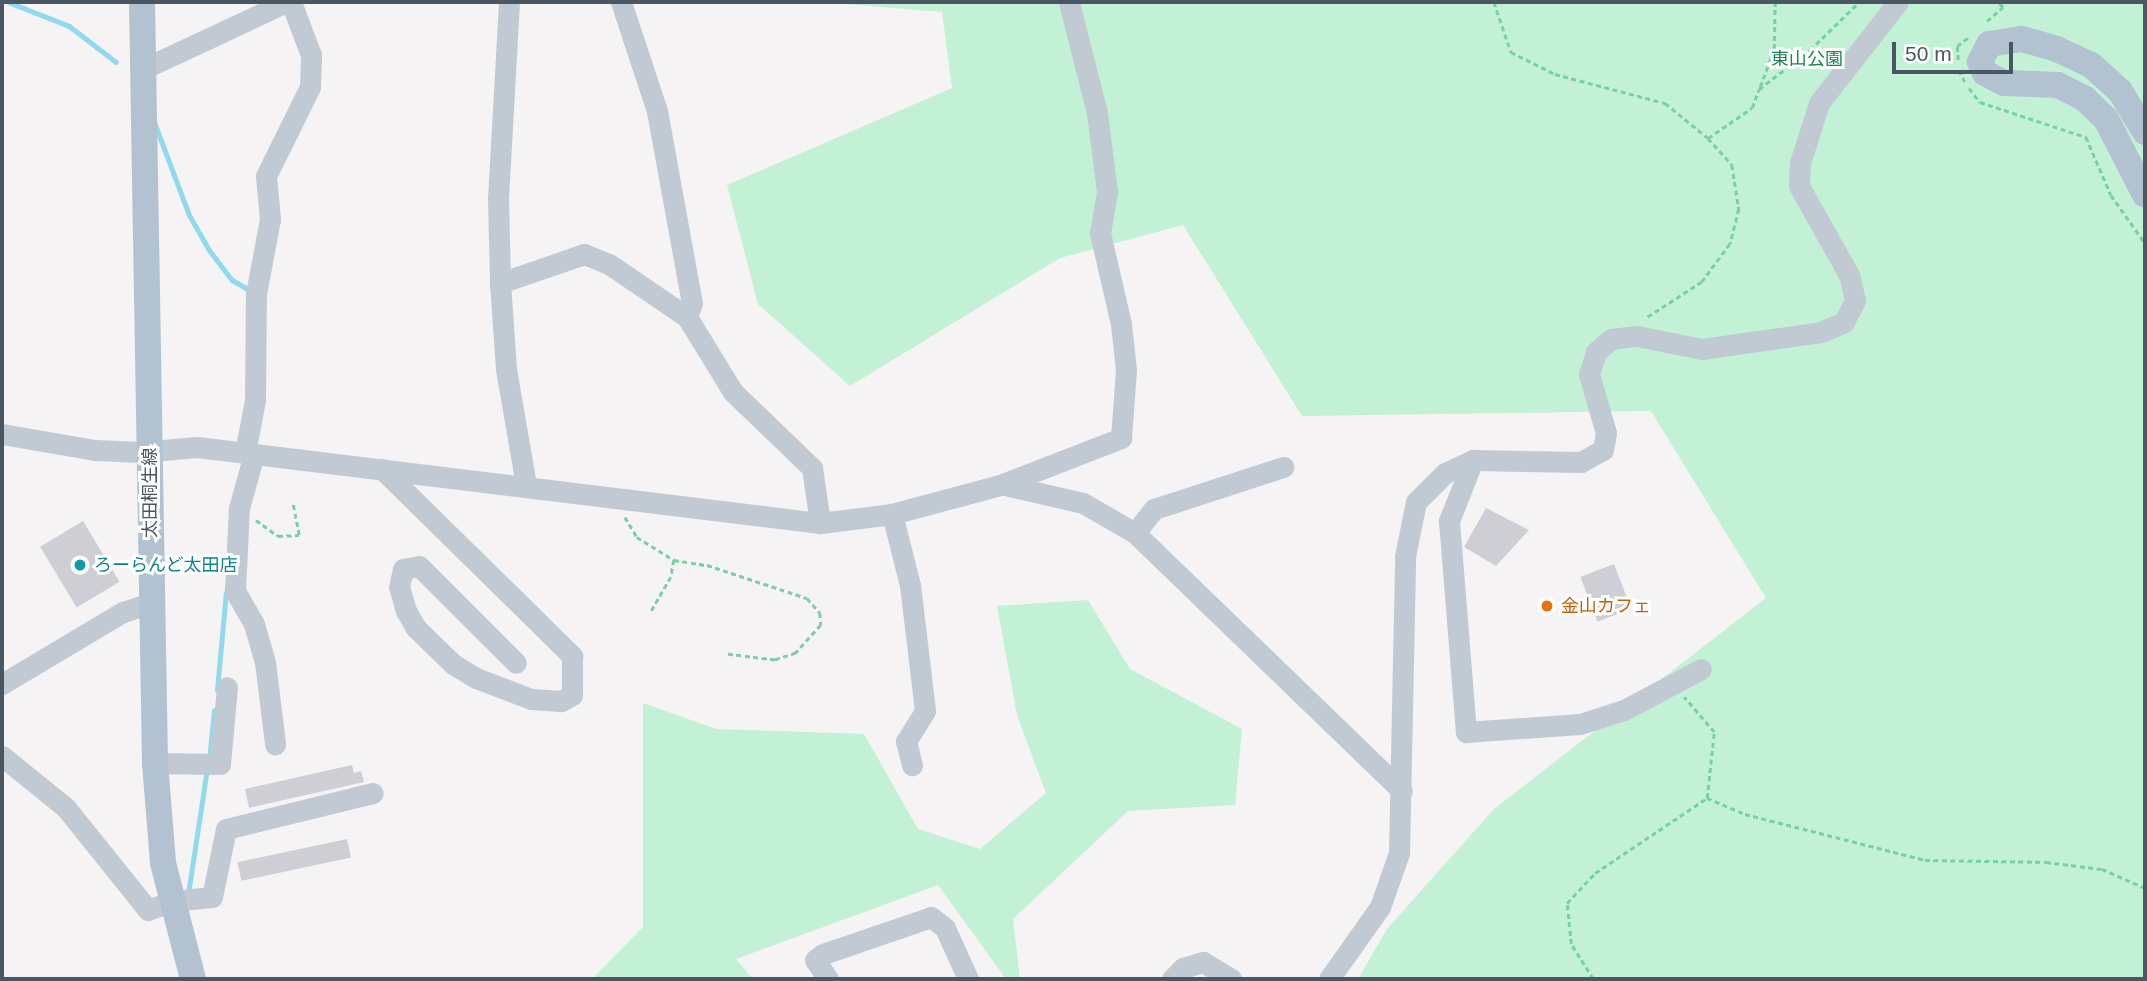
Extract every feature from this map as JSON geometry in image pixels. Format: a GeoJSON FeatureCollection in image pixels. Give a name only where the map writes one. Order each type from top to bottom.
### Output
{"type":"FeatureCollection","features":[{"type":"Feature","properties":{"kind":"main road","name":"太田桐生線"},"geometry":{"type":"LineString","coordinates":[[142,2],[150,603],[155,763],[163,863],[193,979]]}},
{"type":"Feature","properties":{"kind":"main road"},"geometry":{"type":"LineString","coordinates":[[2145,132],[2119,91],[2091,65],[2057,49],[2021,39],[1989,44],[1980,62],[1985,73],[2004,83],[2027,80],[2057,85],[2085,99],[2106,119],[2145,195]]}},
{"type":"Feature","properties":{"kind":"street"},"geometry":{"type":"LineString","coordinates":[[143,69],[289,2],[311,55],[310,87],[266,176],[270,219],[256,294],[255,400],[250,454],[239,508],[235,592],[254,624],[265,662],[275,744]]}},
{"type":"Feature","properties":{"kind":"street"},"geometry":{"type":"LineString","coordinates":[[509,2],[498,199],[500,283],[506,369],[526,485]]}},
{"type":"Feature","properties":{"kind":"street"},"geometry":{"type":"LineString","coordinates":[[621,2],[657,111],[692,303],[687,317]]}},
{"type":"Feature","properties":{"kind":"street"},"geometry":{"type":"LineString","coordinates":[[2,434],[95,450],[150,452],[197,447],[526,485],[820,523],[892,514],[1000,485],[1121,438],[1126,370],[1121,324],[1100,233],[1107,192],[1097,113],[1069,2]]}},
{"type":"Feature","properties":{"kind":"street"},"geometry":{"type":"LineString","coordinates":[[1329,979],[1380,907],[1399,853],[1405,556],[1416,502],[1445,473],[1473,460],[1581,462],[1602,450],[1606,433],[1588,374],[1596,352],[1611,339],[1637,336],[1702,349],[1821,332],[1844,322],[1855,300],[1849,275],[1799,186],[1800,163],[1819,103],[1898,2]]}},
{"type":"Feature","properties":{"kind":"street"},"geometry":{"type":"LineString","coordinates":[[500,283],[584,254],[609,264],[687,317],[733,392],[812,468],[820,523]]}},
{"type":"Feature","properties":{"kind":"street"},"geometry":{"type":"LineString","coordinates":[[1473,460],[1449,520],[1466,732],[1580,724],[1624,710],[1701,669]]}},
{"type":"Feature","properties":{"kind":"street"},"geometry":{"type":"LineString","coordinates":[[1135,533],[1154,509],[1283,467]]}},
{"type":"Feature","properties":{"kind":"street"},"geometry":{"type":"LineString","coordinates":[[382,469],[572,656],[572,695],[561,701],[531,699],[453,664],[416,628],[406,611],[399,587],[403,569],[419,566],[516,663]]}},
{"type":"Feature","properties":{"kind":"street"},"geometry":{"type":"LineString","coordinates":[[1000,485],[1083,503],[1135,533],[1402,791]]}},
{"type":"Feature","properties":{"kind":"street"},"geometry":{"type":"LineString","coordinates":[[892,514],[910,585],[926,712],[906,741],[912,765]]}},
{"type":"Feature","properties":{"kind":"street"},"geometry":{"type":"LineString","coordinates":[[2,684],[123,612],[150,603]]}},
{"type":"Feature","properties":{"kind":"street"},"geometry":{"type":"LineString","coordinates":[[155,763],[220,764],[227,687]]}},
{"type":"Feature","properties":{"kind":"street"},"geometry":{"type":"LineString","coordinates":[[2,756],[66,808],[139,904],[148,910],[172,901],[212,897],[226,829],[373,793]]}},
{"type":"Feature","properties":{"kind":"street"},"geometry":{"type":"LineString","coordinates":[[828,979],[816,960],[823,954],[932,917],[945,928],[968,979]]}},
{"type":"Feature","properties":{"kind":"street"},"geometry":{"type":"LineString","coordinates":[[1172,979],[1183,968],[1203,962],[1231,979]]}},
{"type":"Feature","properties":{"kind":"path"},"geometry":{"type":"LineString","coordinates":[[1494,2],[1511,52],[1555,74],[1665,103],[1709,138],[1732,165],[1739,209],[1730,244],[1702,282],[1643,320]]}},
{"type":"Feature","properties":{"kind":"path"},"geometry":{"type":"LineString","coordinates":[[1709,138],[1752,108],[1774,48],[1775,2]]}},
{"type":"Feature","properties":{"kind":"path"},"geometry":{"type":"LineString","coordinates":[[1759,89],[1810,50],[1859,2]]}},
{"type":"Feature","properties":{"kind":"path"},"geometry":{"type":"LineString","coordinates":[[1982,26],[2003,7],[1997,2]]}},
{"type":"Feature","properties":{"kind":"path"},"geometry":{"type":"LineString","coordinates":[[1974,33],[1957,46],[1959,76],[1980,102],[2086,137],[2111,195],[2145,243]]}},
{"type":"Feature","properties":{"kind":"path"},"geometry":{"type":"LineString","coordinates":[[612,496],[638,537],[674,560],[707,565],[807,598],[820,613],[821,625],[796,653],[775,660],[726,654]]}},
{"type":"Feature","properties":{"kind":"path"},"geometry":{"type":"LineString","coordinates":[[239,508],[278,536],[299,535],[293,503]]}},
{"type":"Feature","properties":{"kind":"path"},"geometry":{"type":"LineString","coordinates":[[651,611],[671,577],[674,560]]}},
{"type":"Feature","properties":{"kind":"path"},"geometry":{"type":"LineString","coordinates":[[1672,684],[1714,732],[1707,798]]}},
{"type":"Feature","properties":{"kind":"path"},"geometry":{"type":"LineString","coordinates":[[1707,798],[1745,814],[1925,860],[2057,863],[2102,869],[2145,888]]}},
{"type":"Feature","properties":{"kind":"path"},"geometry":{"type":"LineString","coordinates":[[1592,979],[1571,944],[1567,903],[1595,873],[1707,798]]}},
{"type":"Feature","properties":{"kind":"green space","name":"東山公園"},"geometry":{"type":"Polygon","coordinates":[[[820,2],[2145,2],[2145,979],[1358,979],[1387,929],[1494,809],[1766,598],[1651,411],[1302,416],[1183,225],[1060,258],[850,386],[758,304],[727,185],[952,88],[942,12],[820,2]]]}},
{"type":"Feature","properties":{"kind":"green space"},"geometry":{"type":"Polygon","coordinates":[[[1088,600],[1130,669],[1242,729],[1235,805],[1128,811],[1013,919],[1020,979],[1006,979],[938,885],[736,959],[753,979],[592,979],[643,927],[643,703],[716,729],[864,734],[918,829],[980,849],[1046,793],[1017,715],[997,606],[1088,600]]]}},
{"type":"Feature","properties":{"kind":"building"},"geometry":{"type":"Polygon","coordinates":[[[1486,508],[1529,530],[1496,566],[1464,547],[1486,508]]]}},
{"type":"Feature","properties":{"kind":"building","name":"ろーらんど太田店"},"geometry":{"type":"Polygon","coordinates":[[[83,521],[120,582],[77,608],[40,547],[83,521]]]}},
{"type":"Feature","properties":{"kind":"building"},"geometry":{"type":"Polygon","coordinates":[[[1614,564],[1631,609],[1598,622],[1580,577],[1614,564]]]}},
{"type":"Feature","properties":{"kind":"building"},"geometry":{"type":"Polygon","coordinates":[[[352,765],[354,773],[361,771],[364,782],[249,808],[245,789],[352,765]]]}},
{"type":"Feature","properties":{"kind":"building"},"geometry":{"type":"Polygon","coordinates":[[[347,839],[351,858],[241,881],[237,862],[347,839]]]}},
{"type":"Feature","properties":{"kind":"waterway"},"geometry":{"type":"LineString","coordinates":[[8,2],[69,26],[116,62]]}},
{"type":"Feature","properties":{"kind":"waterway"},"geometry":{"type":"LineString","coordinates":[[154,122],[189,215],[209,250],[232,280],[251,291]]}},
{"type":"Feature","properties":{"kind":"waterway"},"geometry":{"type":"LineString","coordinates":[[217,690],[226,592]]}},
{"type":"Feature","properties":{"kind":"waterway"},"geometry":{"type":"LineString","coordinates":[[209,760],[214,710]]}},
{"type":"Feature","properties":{"kind":"waterway"},"geometry":{"type":"LineString","coordinates":[[188,894],[207,769]]}},
{"type":"Feature","properties":{"kind":"place","name":"ろーらんど太田店"},"geometry":{"type":"Point","coordinates":[80,565]}},
{"type":"Feature","properties":{"kind":"place","name":"金山カフェ"},"geometry":{"type":"Point","coordinates":[1547,606]}}]}
